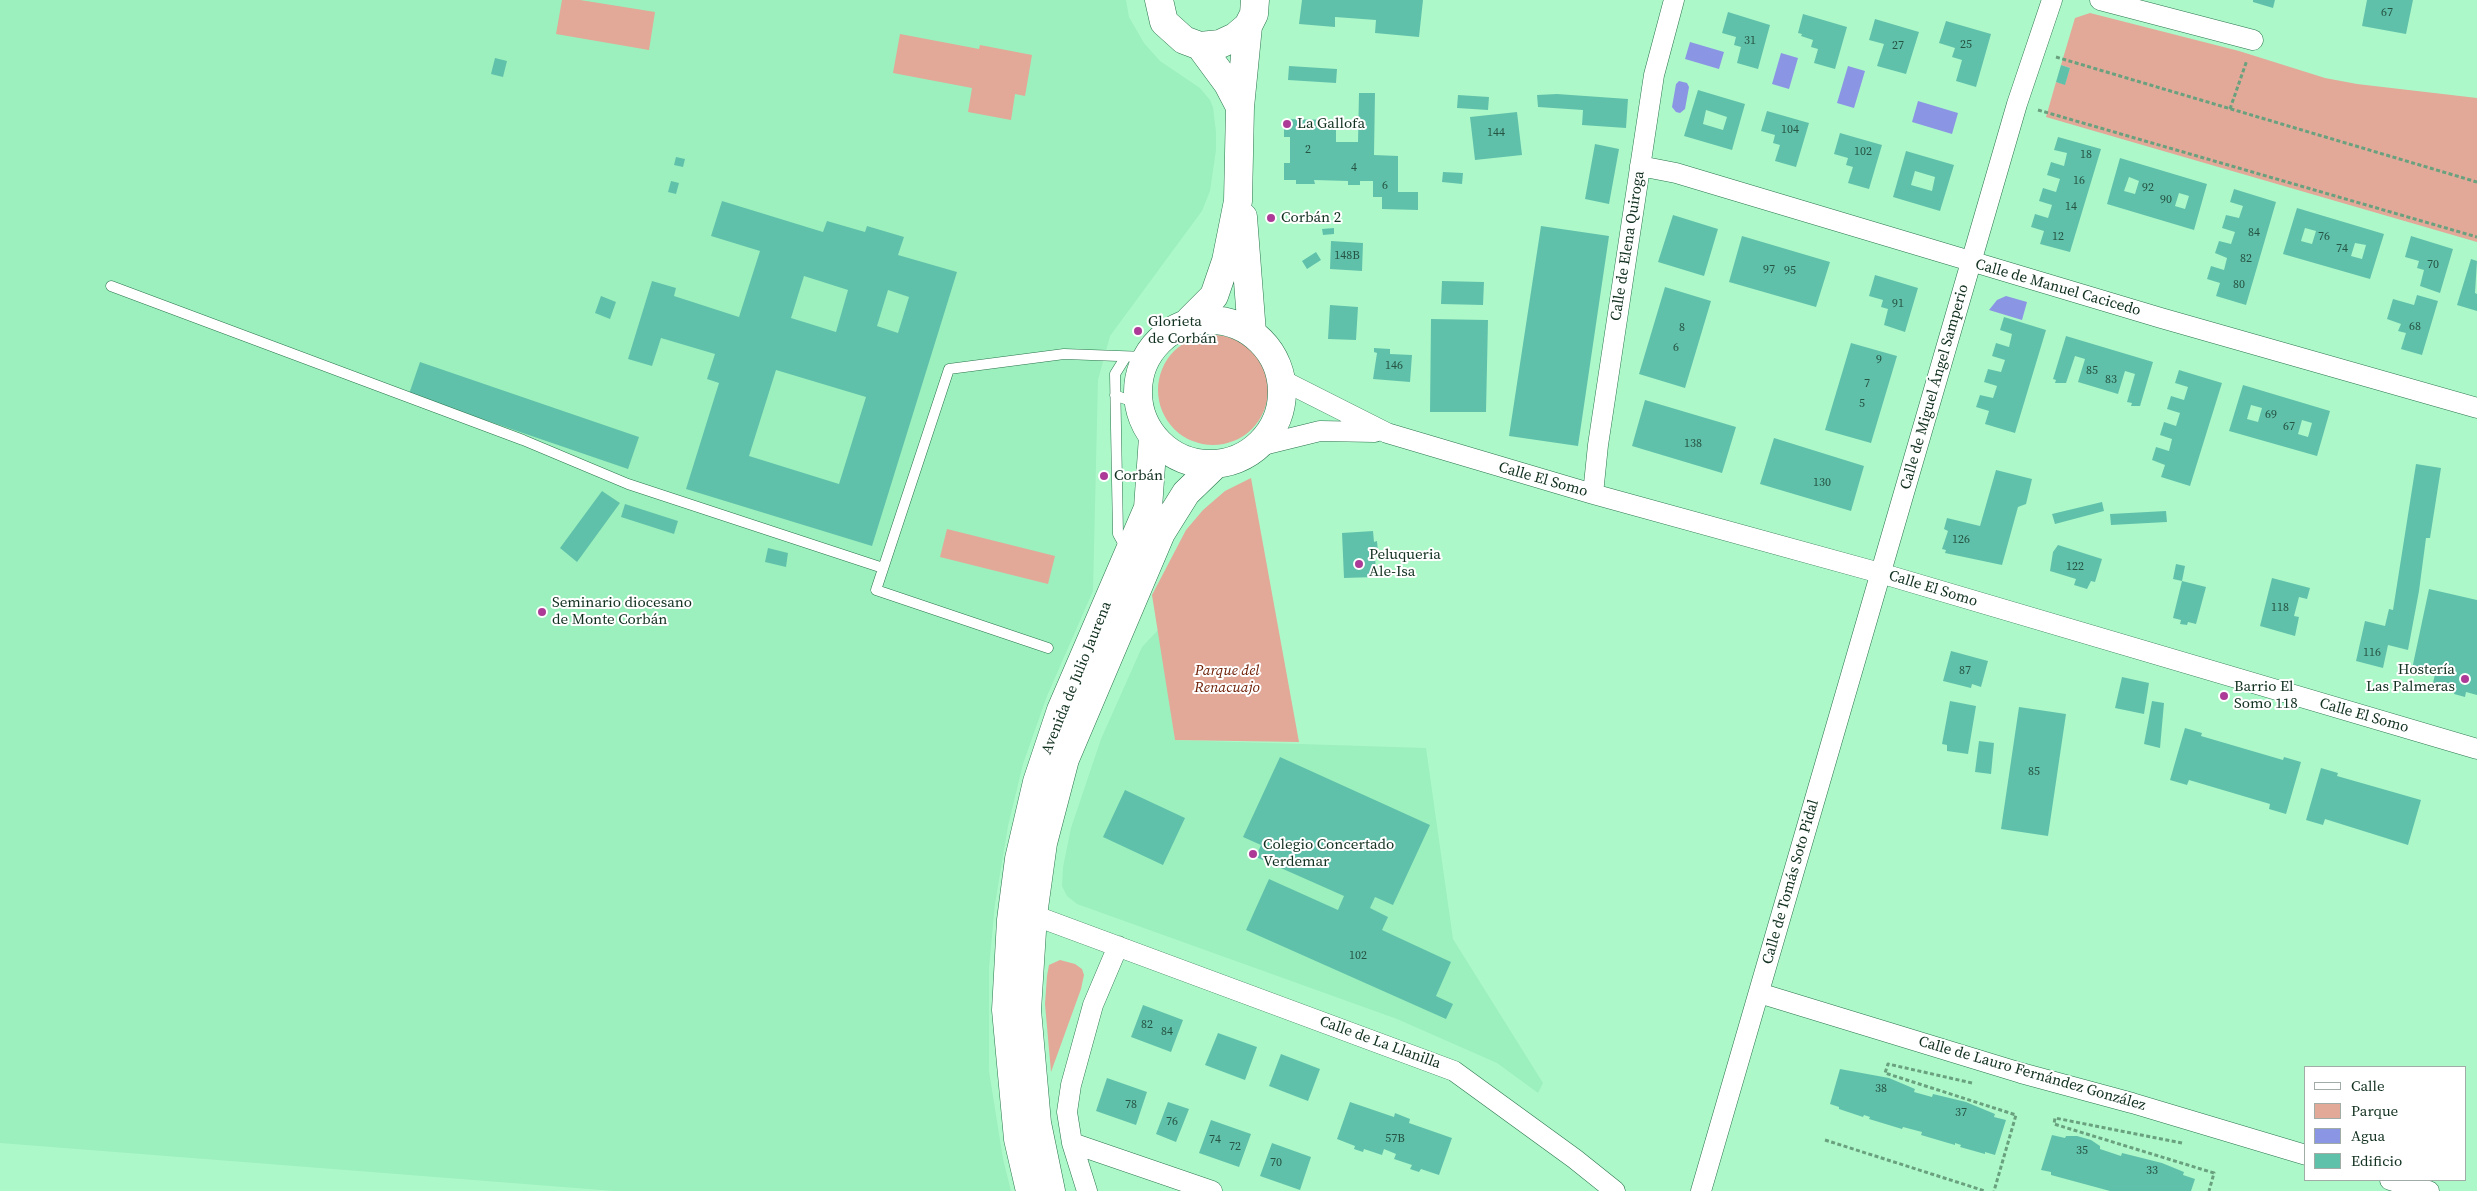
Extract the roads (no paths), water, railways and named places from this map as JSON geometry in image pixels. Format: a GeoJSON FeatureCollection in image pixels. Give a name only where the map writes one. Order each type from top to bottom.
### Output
{"type":"FeatureCollection","features":[{"type":"Feature","properties":{"kind":"main road"},"geometry":{"type":"LineString","coordinates":[[1159,0],[1164,22],[1168,27],[1184,40],[1200,46],[1220,44],[1235,37],[1248,26]]}},
{"type":"Feature","properties":{"kind":"main road"},"geometry":{"type":"LineString","coordinates":[[1190,320],[1205,319],[1230,322],[1252,332],[1266,346],[1277,362],[1282,380],[1282,404],[1274,427],[1259,446],[1239,459],[1216,464],[1192,462],[1171,453],[1153,437],[1144,421],[1127,400],[1138,386],[1136,358],[1170,331],[1190,320],[1214,296],[1226,261],[1238,200],[1240,107],[1248,26],[1254,14],[1256,0]]}},
{"type":"Feature","properties":{"kind":"main road"},"geometry":{"type":"LineString","coordinates":[[1200,46],[1228,84],[1240,107]]}},
{"type":"Feature","properties":{"kind":"main road"},"geometry":{"type":"LineString","coordinates":[[1238,200],[1244,222],[1252,332]]}},
{"type":"Feature","properties":{"kind":"main road","name":"Avenida de Julio Jaurena"},"geometry":{"type":"LineString","coordinates":[[1030,1191],[1018,1139],[1006,1010],[1011,920],[1019,859],[1037,782],[1061,710],[1148,508],[1153,437]]}},
{"type":"Feature","properties":{"kind":"main road","name":"Avenida de Julio Jaurena"},"geometry":{"type":"LineString","coordinates":[[1051,1191],[1036,1124],[1027,1010],[1033,915],[1043,843],[1065,759],[1161,533],[1186,493],[1216,464]]}},
{"type":"Feature","properties":{"kind":"street","name":"Calle de Elena Quiroga"},"geometry":{"type":"LineString","coordinates":[[1593,494],[1598,445],[1654,75],[1674,0]]}},
{"type":"Feature","properties":{"kind":"street","name":"Calle de Miguel Ángel Samperio"},"geometry":{"type":"LineString","coordinates":[[1880,573],[2017,104],[2052,0]]}},
{"type":"Feature","properties":{"kind":"street"},"geometry":{"type":"LineString","coordinates":[[2100,0],[2253,40]]}},
{"type":"Feature","properties":{"kind":"street","name":"Calle de Manuel Cacicedo"},"geometry":{"type":"LineString","coordinates":[[1640,166],[1676,173],[1971,263],[2477,408]]}},
{"type":"Feature","properties":{"kind":"street","name":"Calle El Somo"},"geometry":{"type":"LineString","coordinates":[[1282,380],[1387,433],[1593,494],[1880,573],[2477,749]]}},
{"type":"Feature","properties":{"kind":"street","name":"Calle El Somo"},"geometry":{"type":"LineString","coordinates":[[1259,446],[1320,431],[1348,430],[1387,433]]}},
{"type":"Feature","properties":{"kind":"street","name":"Calle de Tomás Soto Pidal"},"geometry":{"type":"LineString","coordinates":[[1701,1191],[1880,573]]}},
{"type":"Feature","properties":{"kind":"street","name":"Calle de La Llanilla"},"geometry":{"type":"LineString","coordinates":[[1033,915],[1454,1071],[1575,1159],[1615,1191]]}},
{"type":"Feature","properties":{"kind":"street"},"geometry":{"type":"LineString","coordinates":[[1087,1191],[1072,1143],[1067,1112],[1070,1085],[1094,1006],[1118,946]]}},
{"type":"Feature","properties":{"kind":"street","name":"Calle de Lauro Fernández González"},"geometry":{"type":"LineString","coordinates":[[1759,993],[2027,1075],[2304,1154]]}},
{"type":"Feature","properties":{"kind":"street"},"geometry":{"type":"LineString","coordinates":[[1072,1143],[1212,1191]]}},
{"type":"Feature","properties":{"kind":"street"},"geometry":{"type":"LineString","coordinates":[[2394,1181],[2429,1191]]}},
{"type":"Feature","properties":{"kind":"lane"},"geometry":{"type":"LineString","coordinates":[[111,286],[523,440],[628,484],[883,568]]}},
{"type":"Feature","properties":{"kind":"lane"},"geometry":{"type":"LineString","coordinates":[[1048,648],[876,590],[949,369],[1064,354],[1136,358]]}},
{"type":"Feature","properties":{"kind":"lane"},"geometry":{"type":"LineString","coordinates":[[1127,400],[1118,534],[1129,553]]}},
{"type":"Feature","properties":{"kind":"water"},"geometry":{"type":"Polygon","coordinates":[[[1690,42],[1724,52],[1719,69],[1685,59],[1690,42]]]}},
{"type":"Feature","properties":{"kind":"water"},"geometry":{"type":"Polygon","coordinates":[[[1781,53],[1798,58],[1789,89],[1772,84],[1781,53]]]}},
{"type":"Feature","properties":{"kind":"water"},"geometry":{"type":"Polygon","coordinates":[[[1848,66],[1865,71],[1854,108],[1837,103],[1848,66]]]}},
{"type":"Feature","properties":{"kind":"water"},"geometry":{"type":"Polygon","coordinates":[[[1679,81],[1687,83],[1689,87],[1685,109],[1680,113],[1676,112],[1672,107],[1676,84],[1679,81]]]}},
{"type":"Feature","properties":{"kind":"water"},"geometry":{"type":"Polygon","coordinates":[[[1918,101],[1958,113],[1952,134],[1912,122],[1918,101]]]}},
{"type":"Feature","properties":{"kind":"water"},"geometry":{"type":"Polygon","coordinates":[[[2006,296],[2027,302],[2022,320],[1989,310],[1997,300],[2006,296]]]}},
{"type":"Feature","properties":{"kind":"place","name":"La Gallofa"},"geometry":{"type":"Point","coordinates":[1287,124]}},
{"type":"Feature","properties":{"kind":"place","name":"Corbán 2"},"geometry":{"type":"Point","coordinates":[1271,218]}},
{"type":"Feature","properties":{"kind":"place","name":"Glorieta de Corbán"},"geometry":{"type":"Point","coordinates":[1138,331]}},
{"type":"Feature","properties":{"kind":"place","name":"Corbán"},"geometry":{"type":"Point","coordinates":[1104,476]}},
{"type":"Feature","properties":{"kind":"place","name":"Peluqueria Ale-Isa"},"geometry":{"type":"Point","coordinates":[1359,564]}},
{"type":"Feature","properties":{"kind":"place","name":"Seminario diocesano de Monte Corbán"},"geometry":{"type":"Point","coordinates":[542,612]}},
{"type":"Feature","properties":{"kind":"place","name":"Hostería Las Palmeras"},"geometry":{"type":"Point","coordinates":[2465,679]}},
{"type":"Feature","properties":{"kind":"place","name":"Barrio El Somo 118"},"geometry":{"type":"Point","coordinates":[2224,696]}},
{"type":"Feature","properties":{"kind":"place","name":"Colegio Concertado Verdemar"},"geometry":{"type":"Point","coordinates":[1253,854]}},
{"type":"Feature","properties":{"kind":"park label","name":"Parque del Renacuajo"},"geometry":{"type":"Point","coordinates":[1227,680]}}]}
